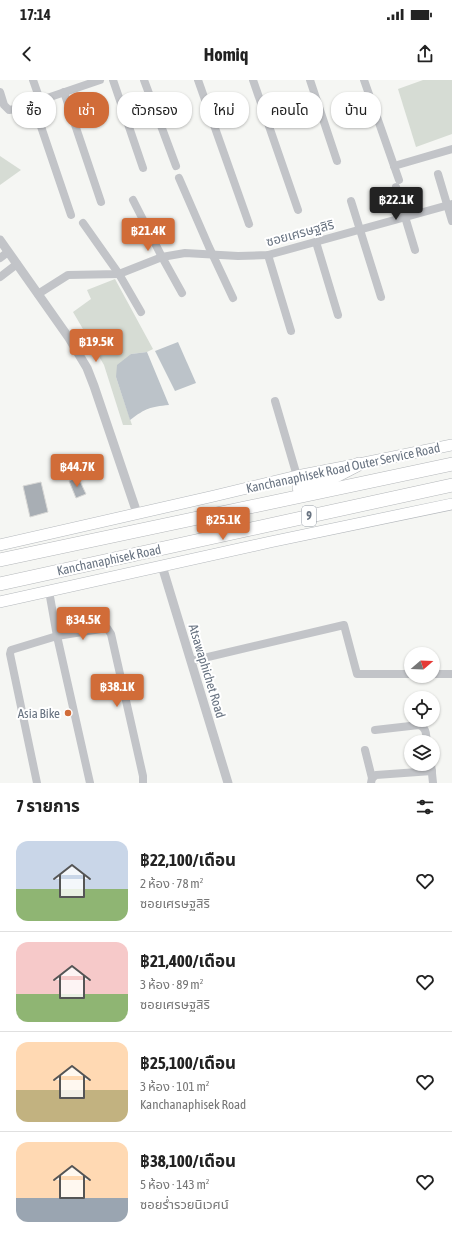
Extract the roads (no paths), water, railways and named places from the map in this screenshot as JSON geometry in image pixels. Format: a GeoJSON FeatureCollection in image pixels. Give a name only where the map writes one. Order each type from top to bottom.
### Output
{"type":"FeatureCollection","features":[{"type":"Feature","properties":{"kind":"highway"},"geometry":{"type":"LineString","coordinates":[[270,502],[286,492],[330,479],[359,464]]}},
{"type":"Feature","properties":{"kind":"highway","name":"Kanchanaphisek Road"},"geometry":{"type":"LineString","coordinates":[[0,560],[452,464]]}},
{"type":"Feature","properties":{"kind":"highway","name":"Kanchanaphisek Road"},"geometry":{"type":"LineString","coordinates":[[0,584],[452,485]]}},
{"type":"Feature","properties":{"kind":"highway"},"geometry":{"type":"LineString","coordinates":[[405,496],[422,497],[452,495]]}},
{"type":"Feature","properties":{"kind":"highway"},"geometry":{"type":"LineString","coordinates":[[0,592],[53,572]]}},
{"type":"Feature","properties":{"kind":"main road","name":"Kanchanaphisek Road Outer Service Road"},"geometry":{"type":"LineString","coordinates":[[0,545],[297,476],[452,444]]}},
{"type":"Feature","properties":{"kind":"main road"},"geometry":{"type":"LineString","coordinates":[[0,602],[452,504]]}},
{"type":"Feature","properties":{"kind":"street"},"geometry":{"type":"LineString","coordinates":[[33,80],[35,92]]}},
{"type":"Feature","properties":{"kind":"street"},"geometry":{"type":"LineString","coordinates":[[56,95],[88,82],[100,80]]}},
{"type":"Feature","properties":{"kind":"street"},"geometry":{"type":"LineString","coordinates":[[113,80],[143,168]]}},
{"type":"Feature","properties":{"kind":"street"},"geometry":{"type":"LineString","coordinates":[[144,80],[176,166]]}},
{"type":"Feature","properties":{"kind":"street"},"geometry":{"type":"LineString","coordinates":[[198,80],[249,224]]}},
{"type":"Feature","properties":{"kind":"street"},"geometry":{"type":"LineString","coordinates":[[253,80],[298,210]]}},
{"type":"Feature","properties":{"kind":"street"},"geometry":{"type":"LineString","coordinates":[[310,80],[337,161]]}},
{"type":"Feature","properties":{"kind":"street"},"geometry":{"type":"LineString","coordinates":[[364,80],[394,166],[405,216],[416,250]]}},
{"type":"Feature","properties":{"kind":"street"},"geometry":{"type":"LineString","coordinates":[[0,92],[4,105],[9,110],[12,109]]}},
{"type":"Feature","properties":{"kind":"street"},"geometry":{"type":"LineString","coordinates":[[45,128],[71,215]]}},
{"type":"Feature","properties":{"kind":"street"},"geometry":{"type":"LineString","coordinates":[[76,128],[101,202]]}},
{"type":"Feature","properties":{"kind":"street"},"geometry":{"type":"LineString","coordinates":[[394,166],[452,149]]}},
{"type":"Feature","properties":{"kind":"street"},"geometry":{"type":"LineString","coordinates":[[438,174],[450,204],[452,221]]}},
{"type":"Feature","properties":{"kind":"street"},"geometry":{"type":"LineString","coordinates":[[179,178],[234,298]]}},
{"type":"Feature","properties":{"kind":"street"},"geometry":{"type":"LineString","coordinates":[[133,200],[182,293]]}},
{"type":"Feature","properties":{"kind":"street"},"geometry":{"type":"LineString","coordinates":[[351,201],[381,298]]}},
{"type":"Feature","properties":{"kind":"street","name":"ซอยเศรษฐสิริ"},"geometry":{"type":"LineString","coordinates":[[38,294],[68,276],[119,274],[162,257],[185,253],[238,256],[268,255],[450,204]]}},
{"type":"Feature","properties":{"kind":"street"},"geometry":{"type":"LineString","coordinates":[[83,223],[119,274],[141,312]]}},
{"type":"Feature","properties":{"kind":"street"},"geometry":{"type":"LineString","coordinates":[[0,240],[69,338],[87,368],[137,513]]}},
{"type":"Feature","properties":{"kind":"street"},"geometry":{"type":"LineString","coordinates":[[316,242],[338,315]]}},
{"type":"Feature","properties":{"kind":"street"},"geometry":{"type":"LineString","coordinates":[[0,258],[8,252]]}},
{"type":"Feature","properties":{"kind":"street"},"geometry":{"type":"LineString","coordinates":[[268,255],[291,330]]}},
{"type":"Feature","properties":{"kind":"street"},"geometry":{"type":"LineString","coordinates":[[0,277],[17,264]]}},
{"type":"Feature","properties":{"kind":"street"},"geometry":{"type":"LineString","coordinates":[[275,401],[297,476]]}},
{"type":"Feature","properties":{"kind":"street","name":"Atsawaphichet Road"},"geometry":{"type":"LineString","coordinates":[[162,566],[228,783]]}},
{"type":"Feature","properties":{"kind":"street"},"geometry":{"type":"LineString","coordinates":[[48,591],[90,783]]}},
{"type":"Feature","properties":{"kind":"street"},"geometry":{"type":"LineString","coordinates":[[191,661],[344,625],[357,674],[404,674]]}},
{"type":"Feature","properties":{"kind":"street"},"geometry":{"type":"LineString","coordinates":[[37,783],[10,654],[11,650],[57,636],[100,628],[107,628],[111,634],[143,776],[143,783]]}},
{"type":"Feature","properties":{"kind":"street"},"geometry":{"type":"LineString","coordinates":[[440,674],[452,674]]}},
{"type":"Feature","properties":{"kind":"street"},"geometry":{"type":"LineString","coordinates":[[375,730],[419,726],[423,727],[426,735]]}},
{"type":"Feature","properties":{"kind":"street"},"geometry":{"type":"LineString","coordinates":[[365,750],[372,781]]}},
{"type":"Feature","properties":{"kind":"street"},"geometry":{"type":"LineString","coordinates":[[372,781],[376,775],[404,771]]}},
{"type":"Feature","properties":{"kind":"street"},"geometry":{"type":"LineString","coordinates":[[432,771],[433,783]]}},
{"type":"Feature","properties":{"kind":"place","name":"Asia Bike"},"geometry":{"type":"Point","coordinates":[68,713]}}]}
